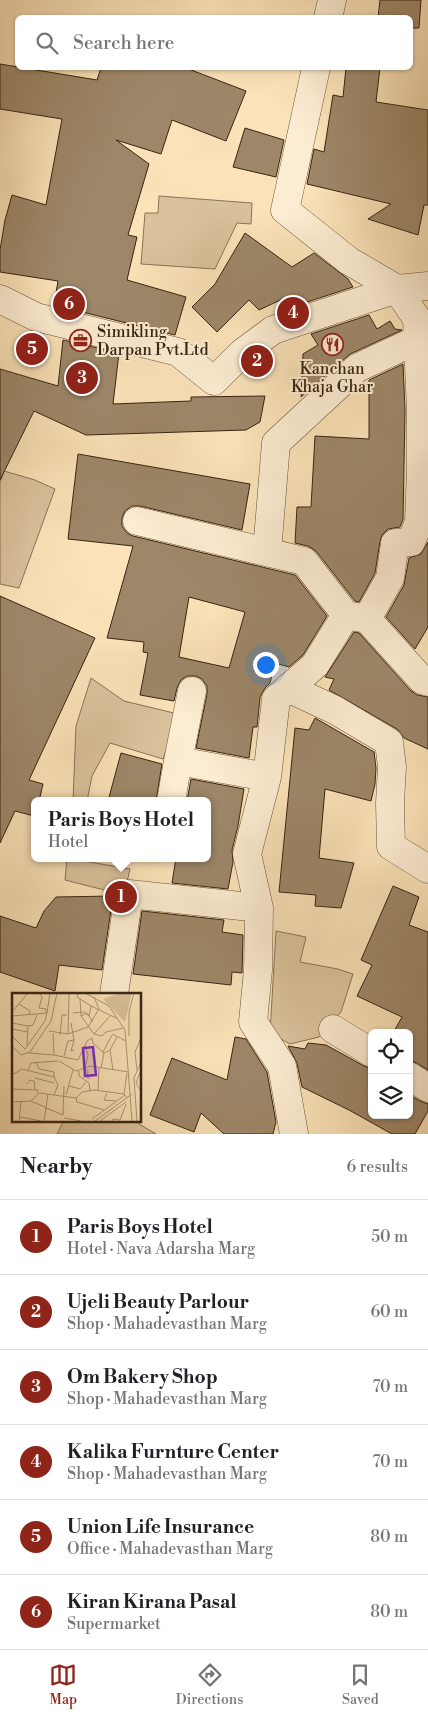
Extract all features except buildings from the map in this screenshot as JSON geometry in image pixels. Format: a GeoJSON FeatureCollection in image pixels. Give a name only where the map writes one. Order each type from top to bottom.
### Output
{"type":"FeatureCollection","features":[{"type":"Feature","properties":{"kind":"street"},"geometry":{"type":"LineString","coordinates":[[329,15],[332,0]]}},
{"type":"Feature","properties":{"kind":"street"},"geometry":{"type":"LineString","coordinates":[[294,1134],[282,1066],[253,1022],[258,970],[259,908],[247,854],[267,777],[276,698],[315,665],[390,578],[395,543],[411,542],[418,522],[421,411],[417,319],[396,289],[349,261],[284,210],[316,70]]}},
{"type":"Feature","properties":{"kind":"street"},"geometry":{"type":"LineString","coordinates":[[0,299],[36,317],[178,352],[214,381],[242,353],[274,330],[396,289],[428,286]]}},
{"type":"Feature","properties":{"kind":"street"},"geometry":{"type":"LineString","coordinates":[[267,552],[276,443],[358,368],[419,339]]}},
{"type":"Feature","properties":{"kind":"street"},"geometry":{"type":"LineString","coordinates":[[137,521],[304,560],[356,617],[422,680],[428,682]]}},
{"type":"Feature","properties":{"kind":"street"},"geometry":{"type":"LineString","coordinates":[[288,688],[335,710],[389,742],[392,767],[390,803],[391,846],[428,869]]}},
{"type":"Feature","properties":{"kind":"street"},"geometry":{"type":"LineString","coordinates":[[172,797],[192,691]]}},
{"type":"Feature","properties":{"kind":"street"},"geometry":{"type":"LineString","coordinates":[[178,761],[267,777]]}},
{"type":"Feature","properties":{"kind":"street"},"geometry":{"type":"LineString","coordinates":[[114,993],[129,894],[259,908]]}},
{"type":"Feature","properties":{"kind":"street"},"geometry":{"type":"LineString","coordinates":[[333,1029],[368,1051]]}},
{"type":"Feature","properties":{"kind":"street"},"geometry":{"type":"LineString","coordinates":[[413,1079],[428,1088]]}},
{"type":"Feature","properties":{"kind":"shaded area"},"geometry":{"type":"Polygon","coordinates":[[[159,196],[252,203],[251,224],[237,223],[215,269],[141,264],[145,213],[158,213],[159,196]]]}},
{"type":"Feature","properties":{"kind":"shaded area"},"geometry":{"type":"Polygon","coordinates":[[[4,471],[35,480],[55,489],[19,588],[0,584],[0,483],[4,471]]]}},
{"type":"Feature","properties":{"kind":"shaded area"},"geometry":{"type":"Polygon","coordinates":[[[91,678],[124,701],[178,714],[163,759],[110,743],[92,776],[88,797],[73,797],[76,726],[91,678]]]}},
{"type":"Feature","properties":{"kind":"shaded area"},"geometry":{"type":"Polygon","coordinates":[[[67,862],[90,862],[130,869],[124,895],[65,880],[67,862]]]}},
{"type":"Feature","properties":{"kind":"shaded area"},"geometry":{"type":"Polygon","coordinates":[[[276,931],[306,937],[300,962],[338,969],[353,974],[341,1012],[319,1037],[290,1044],[270,1033],[276,931]]]}},
{"type":"Feature","properties":{"kind":"shaded area"},"geometry":{"type":"Polygon","coordinates":[[[63,1122],[139,1122],[139,1124],[156,1134],[57,1134],[63,1122]]]}},
{"type":"Feature","properties":{"kind":"place","name":"Kiran Kirana Pasal"},"geometry":{"type":"Point","coordinates":[69,304]}},
{"type":"Feature","properties":{"kind":"place","name":"Kalika Furnture Center"},"geometry":{"type":"Point","coordinates":[293,313]}},
{"type":"Feature","properties":{"kind":"place","name":"Simikling Darpan Pvt.Ltd"},"geometry":{"type":"Point","coordinates":[81,341]}},
{"type":"Feature","properties":{"kind":"place","name":"Kanchan Khaja Ghar"},"geometry":{"type":"Point","coordinates":[332,345]}},
{"type":"Feature","properties":{"kind":"place","name":"Union Life Insurance"},"geometry":{"type":"Point","coordinates":[32,349]}},
{"type":"Feature","properties":{"kind":"place","name":"Ujeli Beauty Parlour"},"geometry":{"type":"Point","coordinates":[257,361]}},
{"type":"Feature","properties":{"kind":"place","name":"Om Bakery Shop"},"geometry":{"type":"Point","coordinates":[82,378]}},
{"type":"Feature","properties":{"kind":"place","name":"Paris Boys Hotel"},"geometry":{"type":"Point","coordinates":[121,897]}}]}
